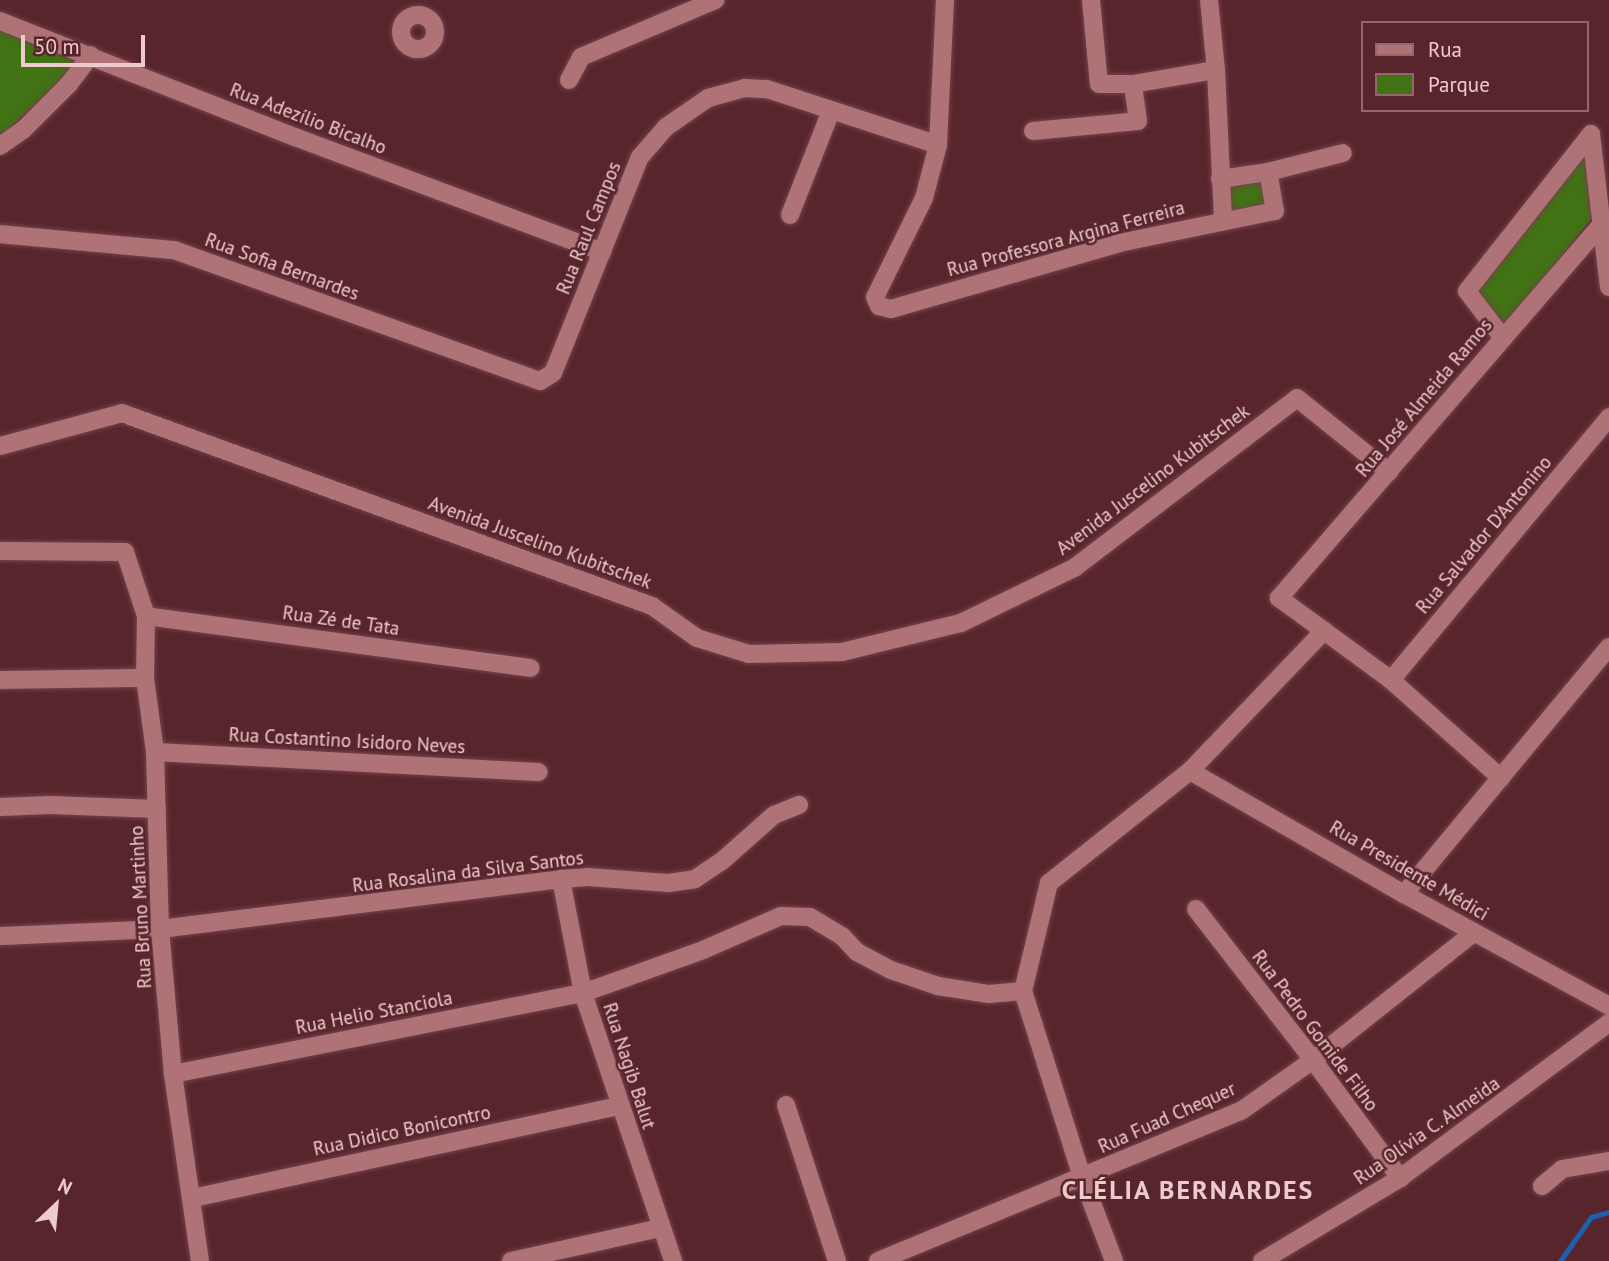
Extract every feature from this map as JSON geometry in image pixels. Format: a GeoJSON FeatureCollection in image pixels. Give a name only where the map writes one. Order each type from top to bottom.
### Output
{"type":"FeatureCollection","features":[{"type":"Feature","properties":{"kind":"street"},"geometry":{"type":"LineString","coordinates":[[569,80],[580,57],[715,0]]}},
{"type":"Feature","properties":{"kind":"street"},"geometry":{"type":"LineString","coordinates":[[938,145],[945,0]]}},
{"type":"Feature","properties":{"kind":"street"},"geometry":{"type":"LineString","coordinates":[[1091,0],[1099,84],[1133,84],[1216,70]]}},
{"type":"Feature","properties":{"kind":"street"},"geometry":{"type":"LineString","coordinates":[[1209,0],[1216,70],[1223,220]]}},
{"type":"Feature","properties":{"kind":"street","name":"Rua Adezílio Bicalho"},"geometry":{"type":"LineString","coordinates":[[0,21],[295,137],[602,252]]}},
{"type":"Feature","properties":{"kind":"street"},"geometry":{"type":"LineString","coordinates":[[0,146],[23,130],[69,84],[90,55]]}},
{"type":"Feature","properties":{"kind":"street"},"geometry":{"type":"LineString","coordinates":[[1033,131],[1138,121],[1133,84]]}},
{"type":"Feature","properties":{"kind":"street","name":"Rua Raul Campos"},"geometry":{"type":"LineString","coordinates":[[540,381],[553,373],[640,158],[666,127],[708,98],[745,88],[767,89],[938,145]]}},
{"type":"Feature","properties":{"kind":"street"},"geometry":{"type":"LineString","coordinates":[[790,215],[831,111]]}},
{"type":"Feature","properties":{"kind":"street"},"geometry":{"type":"LineString","coordinates":[[1503,338],[1468,291],[1591,134],[1609,287]]}},
{"type":"Feature","properties":{"kind":"street","name":"Rua Professora Argina Ferreira"},"geometry":{"type":"LineString","coordinates":[[938,145],[924,198],[875,297],[879,306],[891,309],[1119,243],[1275,211],[1268,172]]}},
{"type":"Feature","properties":{"kind":"street"},"geometry":{"type":"LineString","coordinates":[[1220,179],[1268,172],[1343,153]]}},
{"type":"Feature","properties":{"kind":"street","name":"Rua José Almeida Ramos"},"geometry":{"type":"LineString","coordinates":[[1324,631],[1279,598],[1600,226]]}},
{"type":"Feature","properties":{"kind":"street","name":"Rua Sofia Bernardes"},"geometry":{"type":"LineString","coordinates":[[0,234],[174,250],[540,381]]}},
{"type":"Feature","properties":{"kind":"street","name":"Avenida Juscelino Kubitschek"},"geometry":{"type":"LineString","coordinates":[[0,446],[122,413],[652,606],[697,638],[749,654],[842,652],[961,623],[1074,568],[1297,398],[1389,472]]}},
{"type":"Feature","properties":{"kind":"street","name":"Rua Salvador D'Antonino"},"geometry":{"type":"LineString","coordinates":[[1391,680],[1609,417]]}},
{"type":"Feature","properties":{"kind":"street","name":"Rua Bruno Martinho"},"geometry":{"type":"LineString","coordinates":[[0,551],[125,552],[146,616],[145,678],[155,752],[160,929],[173,1074],[200,1261]]}},
{"type":"Feature","properties":{"kind":"street","name":"Rua Zé de Tata"},"geometry":{"type":"LineString","coordinates":[[146,616],[530,668]]}},
{"type":"Feature","properties":{"kind":"street"},"geometry":{"type":"LineString","coordinates":[[1114,1261],[1082,1177],[1023,991],[1049,883],[1190,771],[1324,631],[1391,680],[1501,778]]}},
{"type":"Feature","properties":{"kind":"street"},"geometry":{"type":"LineString","coordinates":[[1404,894],[1609,647]]}},
{"type":"Feature","properties":{"kind":"street"},"geometry":{"type":"LineString","coordinates":[[0,680],[145,678]]}},
{"type":"Feature","properties":{"kind":"street","name":"Rua Costantino Isidoro Neves"},"geometry":{"type":"LineString","coordinates":[[155,752],[538,772]]}},
{"type":"Feature","properties":{"kind":"street","name":"Rua Presidente Médici"},"geometry":{"type":"LineString","coordinates":[[1190,771],[1473,933],[1609,1006]]}},
{"type":"Feature","properties":{"kind":"street"},"geometry":{"type":"LineString","coordinates":[[0,807],[50,805],[157,809]]}},
{"type":"Feature","properties":{"kind":"street","name":"Rua Rosalina da Silva Santos"},"geometry":{"type":"LineString","coordinates":[[0,936],[160,929],[561,879],[588,877],[668,883],[695,879],[722,861],[774,816],[799,805]]}},
{"type":"Feature","properties":{"kind":"street","name":"Rua Nagib Balut"},"geometry":{"type":"LineString","coordinates":[[561,879],[583,993],[673,1261]]}},
{"type":"Feature","properties":{"kind":"street","name":"Rua Pedro Gomide Filho"},"geometry":{"type":"LineString","coordinates":[[1196,909],[1400,1178]]}},
{"type":"Feature","properties":{"kind":"street","name":"Rua Helio Stanciola"},"geometry":{"type":"LineString","coordinates":[[173,1074],[583,993],[703,950],[781,916],[810,917],[842,936],[857,952],[891,970],[938,986],[989,994],[1023,991]]}},
{"type":"Feature","properties":{"kind":"street","name":"Rua Fuad Chequer"},"geometry":{"type":"LineString","coordinates":[[878,1261],[1241,1111],[1313,1060],[1473,933]]}},
{"type":"Feature","properties":{"kind":"street","name":"Rua Olívia C. Almeida"},"geometry":{"type":"LineString","coordinates":[[1262,1261],[1400,1178],[1609,1023]]}},
{"type":"Feature","properties":{"kind":"street"},"geometry":{"type":"LineString","coordinates":[[786,1105],[837,1261]]}},
{"type":"Feature","properties":{"kind":"street","name":"Rua Didico Bonicontro"},"geometry":{"type":"LineString","coordinates":[[193,1198],[619,1106]]}},
{"type":"Feature","properties":{"kind":"street"},"geometry":{"type":"LineString","coordinates":[[1542,1186],[1562,1169],[1609,1161]]}},
{"type":"Feature","properties":{"kind":"street"},"geometry":{"type":"LineString","coordinates":[[511,1261],[660,1228]]}},
{"type":"Feature","properties":{"kind":"green space"},"geometry":{"type":"Polygon","coordinates":[[[0,30],[79,56],[61,80],[0,137],[0,30]]]}},
{"type":"Feature","properties":{"kind":"green space"},"geometry":{"type":"Polygon","coordinates":[[[1585,156],[1592,218],[1505,325],[1477,292],[1585,156]]]}},
{"type":"Feature","properties":{"kind":"green space"},"geometry":{"type":"Polygon","coordinates":[[[1266,176],[1270,209],[1228,214],[1224,181],[1266,176]]]}},
{"type":"Feature","properties":{"kind":"waterway"},"geometry":{"type":"LineString","coordinates":[[1560,1261],[1591,1217],[1609,1212]]}},
{"type":"Feature","properties":{"kind":"district","name":"CLÉLIA BERNARDES"},"geometry":{"type":"Point","coordinates":[1188,1190]}}]}
